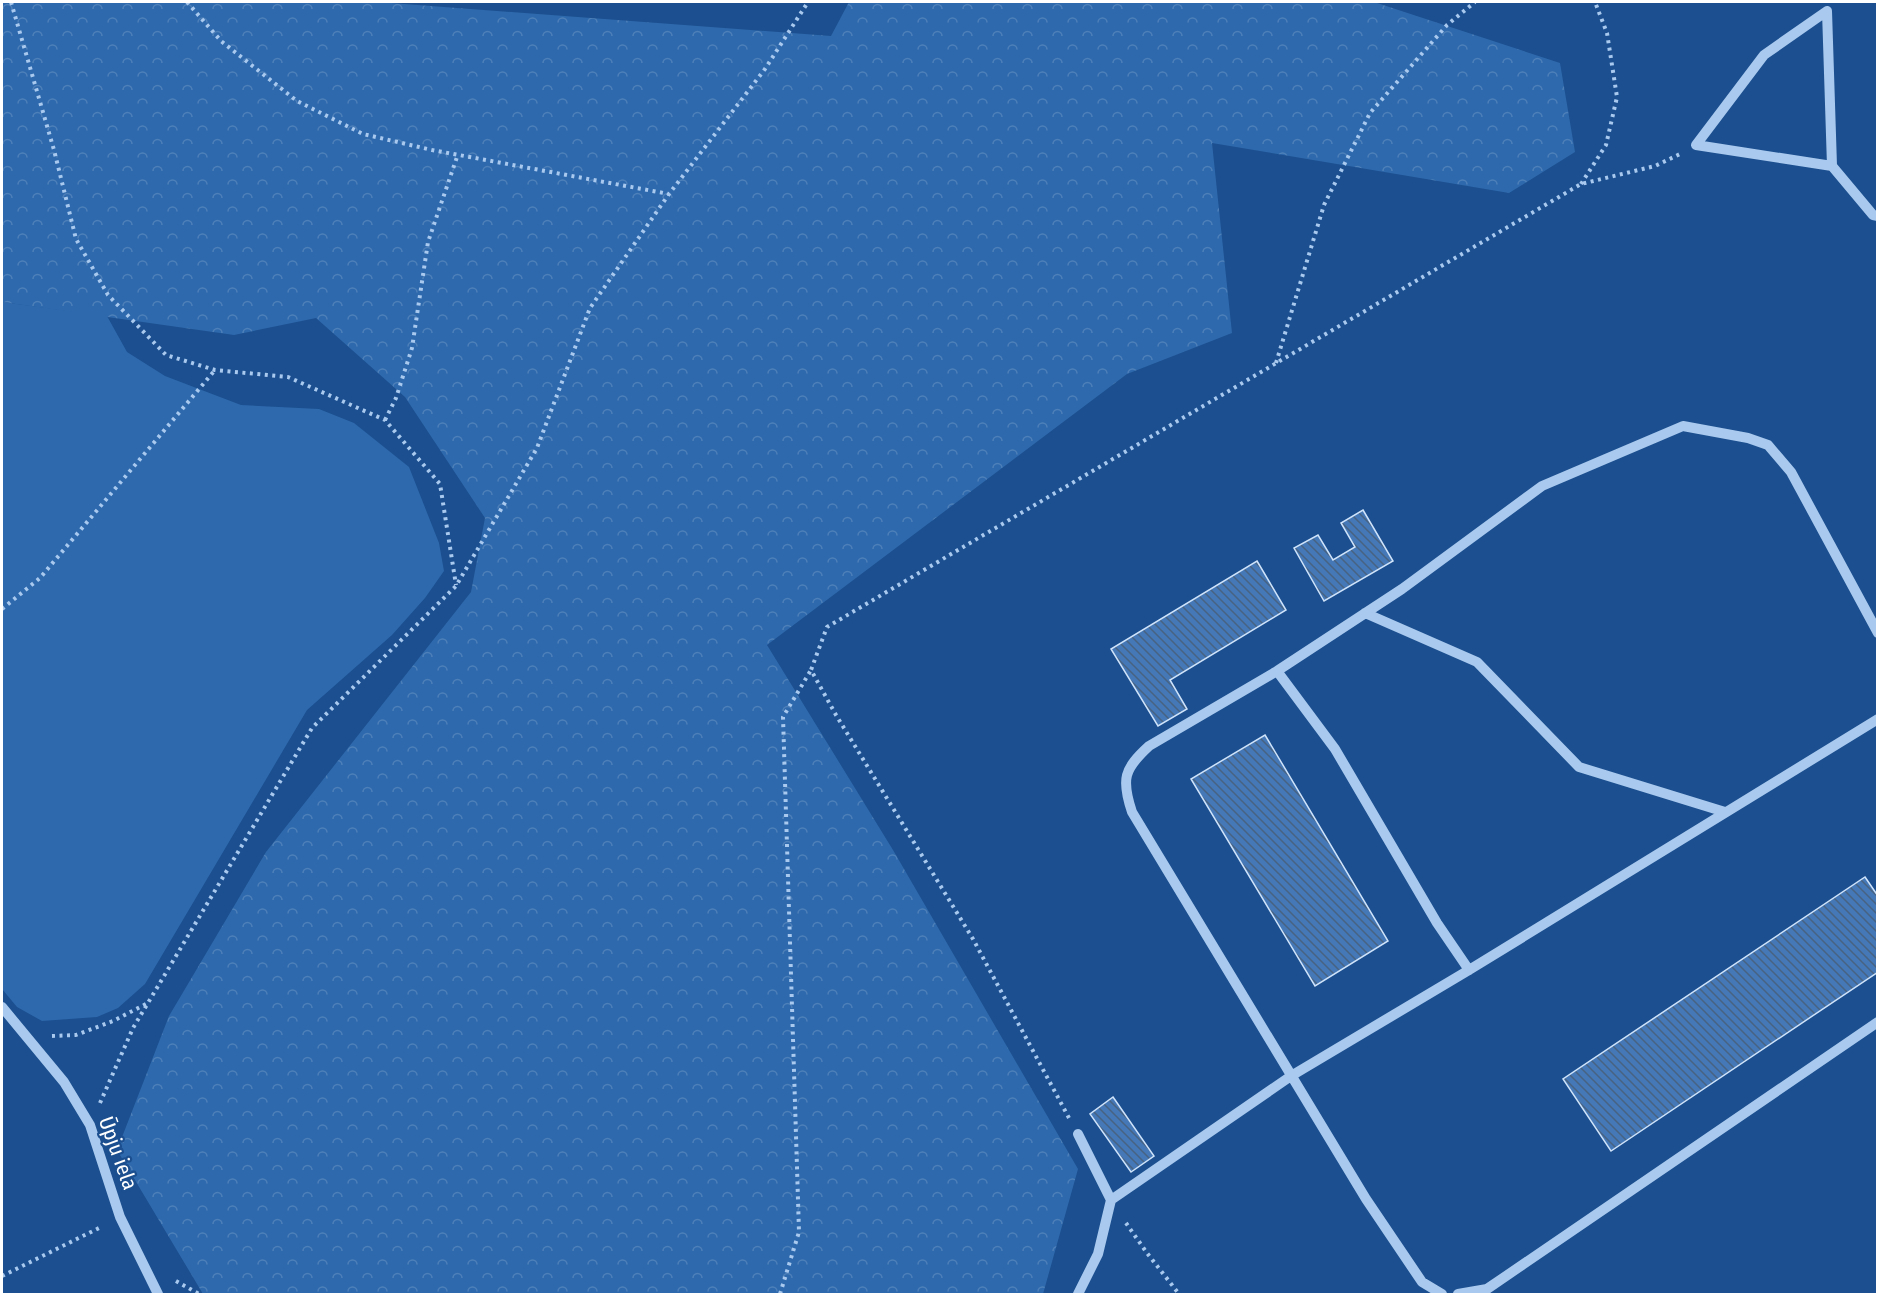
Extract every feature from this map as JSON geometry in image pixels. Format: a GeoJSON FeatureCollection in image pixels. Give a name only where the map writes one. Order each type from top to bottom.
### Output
{"type":"FeatureCollection","features":[{"type":"Feature","properties":{"kind":"street"},"geometry":{"type":"LineString","coordinates":[[1832,166],[1696,145],[1764,56],[1827,11],[1832,166],[1874,215],[1878,216]]}},
{"type":"Feature","properties":{"kind":"street"},"geometry":{"type":"LineString","coordinates":[[1442,1294],[1422,1282],[1366,1199],[1132,812],[1126,795],[1126,776],[1133,760],[1149,746],[1277,671],[1402,589],[1542,486],[1683,426],[1748,438],[1768,445],[1791,472],[1878,633]]}},
{"type":"Feature","properties":{"kind":"street"},"geometry":{"type":"LineString","coordinates":[[1365,613],[1477,662],[1579,767],[1725,812]]}},
{"type":"Feature","properties":{"kind":"street"},"geometry":{"type":"LineString","coordinates":[[1277,671],[1335,749],[1437,923],[1470,970]]}},
{"type":"Feature","properties":{"kind":"street"},"geometry":{"type":"LineString","coordinates":[[1111,1200],[1291,1076],[1470,970],[1878,719]]}},
{"type":"Feature","properties":{"kind":"street","name":"Ūpju iela"},"geometry":{"type":"LineString","coordinates":[[2,1007],[64,1082],[90,1125],[120,1217],[158,1294]]}},
{"type":"Feature","properties":{"kind":"street"},"geometry":{"type":"LineString","coordinates":[[1458,1294],[1487,1289],[1878,1022]]}},
{"type":"Feature","properties":{"kind":"street"},"geometry":{"type":"LineString","coordinates":[[1078,1134],[1111,1200],[1098,1254],[1078,1294]]}},
{"type":"Feature","properties":{"kind":"path"},"geometry":{"type":"LineString","coordinates":[[11,2],[54,150],[76,239],[108,295],[166,355],[215,370],[288,376],[385,420],[440,484],[456,586]]}},
{"type":"Feature","properties":{"kind":"path"},"geometry":{"type":"LineString","coordinates":[[187,2],[221,40],[297,101],[363,134],[669,194]]}},
{"type":"Feature","properties":{"kind":"path"},"geometry":{"type":"LineString","coordinates":[[90,1125],[133,1028],[312,728],[456,586],[537,448],[590,308],[669,194],[765,69],[808,2]]}},
{"type":"Feature","properties":{"kind":"path"},"geometry":{"type":"LineString","coordinates":[[1276,363],[1324,205],[1370,113],[1447,25],[1475,2]]}},
{"type":"Feature","properties":{"kind":"path"},"geometry":{"type":"LineString","coordinates":[[1581,184],[1606,145],[1617,97],[1607,33],[1594,2]]}},
{"type":"Feature","properties":{"kind":"path"},"geometry":{"type":"LineString","coordinates":[[780,1294],[799,1232],[783,717],[812,669],[827,627],[1581,184],[1655,166],[1696,145]]}},
{"type":"Feature","properties":{"kind":"path"},"geometry":{"type":"LineString","coordinates":[[385,420],[396,398],[412,348],[428,242],[458,154]]}},
{"type":"Feature","properties":{"kind":"path"},"geometry":{"type":"LineString","coordinates":[[2,609],[40,578],[215,370]]}},
{"type":"Feature","properties":{"kind":"path"},"geometry":{"type":"LineString","coordinates":[[812,669],[836,715],[973,939],[1078,1134]]}},
{"type":"Feature","properties":{"kind":"path"},"geometry":{"type":"LineString","coordinates":[[28,1038],[76,1035],[113,1021],[148,1003]]}},
{"type":"Feature","properties":{"kind":"path"},"geometry":{"type":"LineString","coordinates":[[1111,1200],[1147,1253],[1179,1294]]}},
{"type":"Feature","properties":{"kind":"path"},"geometry":{"type":"LineString","coordinates":[[2,1276],[120,1217]]}},
{"type":"Feature","properties":{"kind":"green space"},"geometry":{"type":"Polygon","coordinates":[[[2,2],[378,2],[831,36],[849,2],[1374,2],[1560,63],[1575,152],[1509,193],[1212,143],[1232,333],[1127,374],[767,645],[893,850],[1078,1169],[1043,1294],[203,1294],[117,1150],[169,1016],[266,852],[471,592],[485,518],[405,397],[316,318],[234,335],[2,302],[2,2]]]}},
{"type":"Feature","properties":{"kind":"green space"},"geometry":{"type":"Polygon","coordinates":[[[2,302],[107,316],[127,352],[165,376],[241,405],[319,409],[354,423],[409,467],[439,543],[444,571],[425,598],[392,635],[307,710],[145,984],[118,1008],[97,1017],[42,1021],[17,1007],[2,989],[2,302]]]}},
{"type":"Feature","properties":{"kind":"building"},"geometry":{"type":"Polygon","coordinates":[[[1363,510],[1393,561],[1324,601],[1294,548],[1318,535],[1333,560],[1355,547],[1341,523],[1363,510]]]}},
{"type":"Feature","properties":{"kind":"building"},"geometry":{"type":"Polygon","coordinates":[[[1257,561],[1286,610],[1170,680],[1187,709],[1158,726],[1111,649],[1257,561]]]}},
{"type":"Feature","properties":{"kind":"building"},"geometry":{"type":"Polygon","coordinates":[[[1265,735],[1388,941],[1315,986],[1191,779],[1265,735]]]}},
{"type":"Feature","properties":{"kind":"building"},"geometry":{"type":"Polygon","coordinates":[[[1865,877],[1878,896],[1878,972],[1611,1151],[1563,1079],[1865,877]]]}},
{"type":"Feature","properties":{"kind":"building"},"geometry":{"type":"Polygon","coordinates":[[[1113,1097],[1154,1156],[1131,1172],[1090,1114],[1113,1097]]]}}]}
